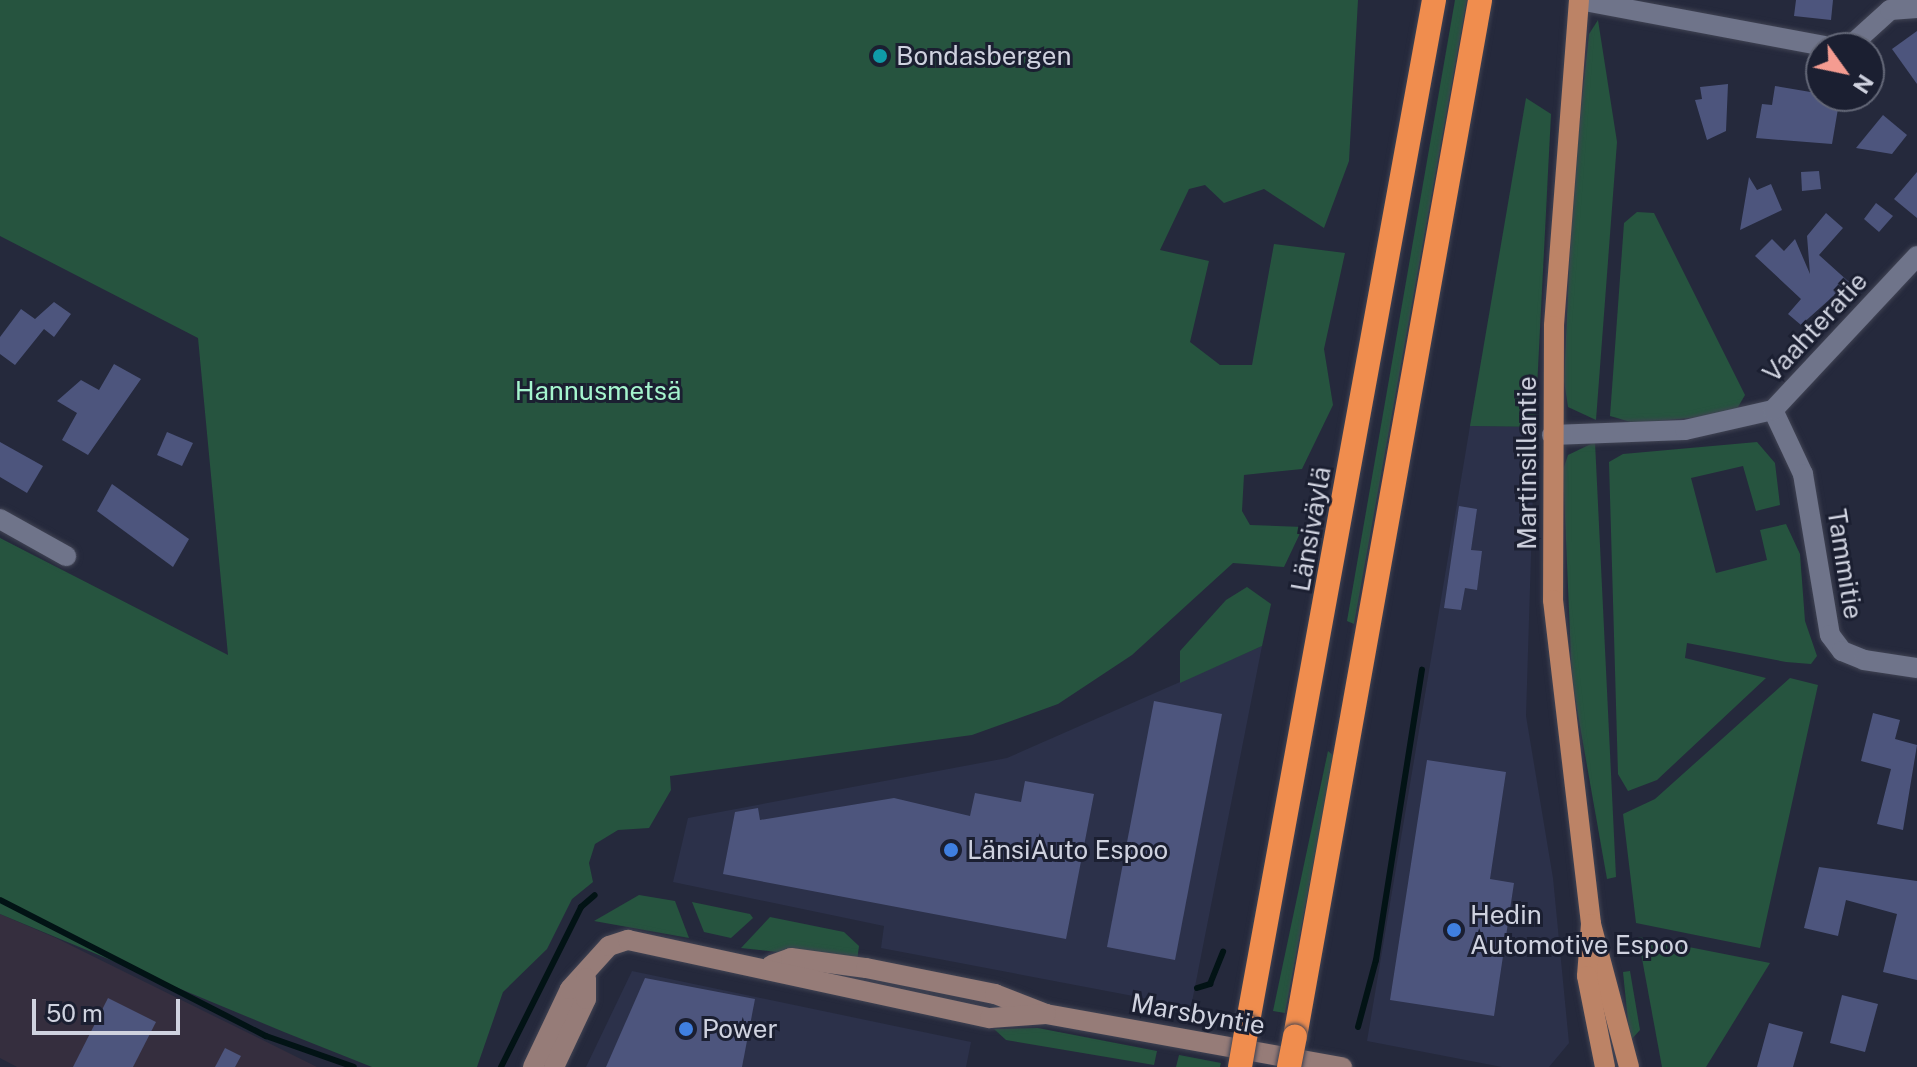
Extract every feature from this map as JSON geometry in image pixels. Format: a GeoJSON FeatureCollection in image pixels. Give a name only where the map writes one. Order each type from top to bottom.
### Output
{"type":"FeatureCollection","features":[{"type":"Feature","properties":{"kind":"highway","name":"Länsiväylä"},"geometry":{"type":"LineString","coordinates":[[1240,1067],[1434,0]]}},
{"type":"Feature","properties":{"kind":"highway"},"geometry":{"type":"LineString","coordinates":[[1289,1067],[1480,0]]}},
{"type":"Feature","properties":{"kind":"main road","name":"Martinsillantie"},"geometry":{"type":"LineString","coordinates":[[1579,0],[1563,159],[1552,435],[1561,696],[1591,924],[1629,1067]]}},
{"type":"Feature","properties":{"kind":"main road","name":"Martinsillantie"},"geometry":{"type":"LineString","coordinates":[[1591,924],[1587,976],[1605,1067]]}},
{"type":"Feature","properties":{"kind":"main road","name":"Marsbyntie"},"geometry":{"type":"LineString","coordinates":[[533,1067],[570,989],[586,978],[609,946],[628,940],[772,965],[791,958],[866,968],[995,994],[1046,1014],[1342,1067]]}},
{"type":"Feature","properties":{"kind":"main road","name":"Marsbyntie"},"geometry":{"type":"LineString","coordinates":[[554,1067],[586,999],[586,978]]}},
{"type":"Feature","properties":{"kind":"street"},"geometry":{"type":"LineString","coordinates":[[1579,0],[1805,42]]}},
{"type":"Feature","properties":{"kind":"street"},"geometry":{"type":"LineString","coordinates":[[1866,32],[1890,10],[1917,8]]}},
{"type":"Feature","properties":{"kind":"street","name":"Vaahteratie"},"geometry":{"type":"LineString","coordinates":[[1552,435],[1685,430],[1773,410],[1917,256]]}},
{"type":"Feature","properties":{"kind":"street","name":"Tammitie"},"geometry":{"type":"LineString","coordinates":[[1773,410],[1803,474],[1830,635],[1842,651],[1864,660],[1917,668]]}},
{"type":"Feature","properties":{"kind":"street"},"geometry":{"type":"LineString","coordinates":[[0,519],[66,556]]}},
{"type":"Feature","properties":{"kind":"shaded area"},"geometry":{"type":"Polygon","coordinates":[[[1470,426],[1535,427],[1526,716],[1553,878],[1569,1043],[1549,1067],[1502,1067],[1367,1041],[1470,426]]]}},
{"type":"Feature","properties":{"kind":"shaded area","name":"LänsiAuto Espoo"},"geometry":{"type":"Polygon","coordinates":[[[1262,646],[1191,1007],[881,948],[884,926],[673,882],[688,818],[1007,758],[1262,646]]]}},
{"type":"Feature","properties":{"kind":"shaded area"},"geometry":{"type":"Polygon","coordinates":[[[0,914],[56,938],[317,1067],[17,1067],[0,1058],[0,914]]]}},
{"type":"Feature","properties":{"kind":"shaded area"},"geometry":{"type":"Polygon","coordinates":[[[632,971],[971,1042],[966,1067],[586,1067],[632,971]]]}},
{"type":"Feature","properties":{"kind":"green space","name":"Hannusmetsä"},"geometry":{"type":"Polygon","coordinates":[[[0,0],[1358,0],[1349,161],[1324,228],[1264,189],[1224,203],[1205,185],[1189,189],[1160,250],[1209,261],[1190,342],[1220,365],[1252,365],[1274,244],[1345,253],[1324,349],[1333,405],[1302,469],[1244,475],[1242,511],[1250,525],[1303,527],[1284,567],[1233,563],[1132,655],[1058,704],[972,735],[670,776],[671,790],[649,828],[618,830],[595,844],[589,863],[593,882],[572,899],[547,949],[503,992],[477,1067],[372,1067],[284,1032],[0,914],[0,538],[228,655],[198,338],[0,236],[0,0]]]}},
{"type":"Feature","properties":{"kind":"green space"},"geometry":{"type":"Polygon","coordinates":[[[1455,0],[1467,0],[1354,624],[1347,621],[1455,0]]]}},
{"type":"Feature","properties":{"kind":"green space"},"geometry":{"type":"Polygon","coordinates":[[[1598,20],[1617,142],[1596,420],[1568,407],[1564,381],[1573,182],[1589,34],[1598,20]]]}},
{"type":"Feature","properties":{"kind":"green space"},"geometry":{"type":"Polygon","coordinates":[[[1526,98],[1551,114],[1535,427],[1470,426],[1526,98]]]}},
{"type":"Feature","properties":{"kind":"green space"},"geometry":{"type":"Polygon","coordinates":[[[1637,212],[1654,213],[1745,395],[1734,414],[1634,423],[1610,416],[1624,223],[1637,212]]]}},
{"type":"Feature","properties":{"kind":"green space"},"geometry":{"type":"Polygon","coordinates":[[[1595,442],[1616,877],[1607,879],[1572,681],[1563,470],[1568,455],[1595,442]]]}},
{"type":"Feature","properties":{"kind":"green space"},"geometry":{"type":"Polygon","coordinates":[[[1757,442],[1775,463],[1780,505],[1756,511],[1743,466],[1691,478],[1716,573],[1767,560],[1760,530],[1786,524],[1800,554],[1805,621],[1817,656],[1811,664],[1786,662],[1687,643],[1685,658],[1766,678],[1657,780],[1628,791],[1618,774],[1609,462],[1623,454],[1757,442]]]}},
{"type":"Feature","properties":{"kind":"green space"},"geometry":{"type":"Polygon","coordinates":[[[1247,587],[1271,604],[1262,646],[1180,683],[1180,651],[1226,600],[1247,587]]]}},
{"type":"Feature","properties":{"kind":"green space"},"geometry":{"type":"Polygon","coordinates":[[[1790,678],[1818,685],[1760,948],[1636,923],[1623,814],[1655,799],[1790,678]]]}},
{"type":"Feature","properties":{"kind":"green space"},"geometry":{"type":"Polygon","coordinates":[[[1328,751],[1334,756],[1285,1013],[1273,1011],[1328,751]]]}},
{"type":"Feature","properties":{"kind":"green space"},"geometry":{"type":"Polygon","coordinates":[[[639,895],[675,901],[689,938],[594,921],[639,895]]]}},
{"type":"Feature","properties":{"kind":"green space"},"geometry":{"type":"Polygon","coordinates":[[[692,902],[750,914],[753,918],[731,938],[704,932],[692,902]]]}},
{"type":"Feature","properties":{"kind":"green space"},"geometry":{"type":"Polygon","coordinates":[[[770,917],[844,932],[859,946],[857,961],[741,948],[770,917]]]}},
{"type":"Feature","properties":{"kind":"green space"},"geometry":{"type":"Polygon","coordinates":[[[1638,937],[1770,963],[1706,1067],[1662,1067],[1638,937]]]}},
{"type":"Feature","properties":{"kind":"green space"},"geometry":{"type":"Polygon","coordinates":[[[1630,971],[1640,1030],[1630,1041],[1623,972],[1630,971]]]}},
{"type":"Feature","properties":{"kind":"green space"},"geometry":{"type":"Polygon","coordinates":[[[1038,1028],[1157,1051],[1154,1065],[1006,1040],[994,1029],[1038,1028]]]}},
{"type":"Feature","properties":{"kind":"green space"},"geometry":{"type":"Polygon","coordinates":[[[1179,1055],[1221,1063],[1220,1067],[1176,1067],[1179,1055]]]}},
{"type":"Feature","properties":{"kind":"building"},"geometry":{"type":"Polygon","coordinates":[[[1796,0],[1833,0],[1831,20],[1794,16],[1796,0]]]}},
{"type":"Feature","properties":{"kind":"building"},"geometry":{"type":"Polygon","coordinates":[[[1917,31],[1917,84],[1892,49],[1917,31]]]}},
{"type":"Feature","properties":{"kind":"building"},"geometry":{"type":"Polygon","coordinates":[[[1728,84],[1726,131],[1707,140],[1695,100],[1702,99],[1700,87],[1728,84]]]}},
{"type":"Feature","properties":{"kind":"building"},"geometry":{"type":"Polygon","coordinates":[[[1775,86],[1805,91],[1805,112],[1837,112],[1832,144],[1756,138],[1762,104],[1772,105],[1775,86]]]}},
{"type":"Feature","properties":{"kind":"building"},"geometry":{"type":"Polygon","coordinates":[[[1883,115],[1907,135],[1892,154],[1856,148],[1883,115]]]}},
{"type":"Feature","properties":{"kind":"building"},"geometry":{"type":"Polygon","coordinates":[[[1819,171],[1821,189],[1802,191],[1801,172],[1819,171]]]}},
{"type":"Feature","properties":{"kind":"building"},"geometry":{"type":"Polygon","coordinates":[[[1917,172],[1917,218],[1894,199],[1917,172]]]}},
{"type":"Feature","properties":{"kind":"building"},"geometry":{"type":"Polygon","coordinates":[[[1749,177],[1757,190],[1771,184],[1782,210],[1740,230],[1749,177]]]}},
{"type":"Feature","properties":{"kind":"building"},"geometry":{"type":"Polygon","coordinates":[[[1876,203],[1893,216],[1879,232],[1864,219],[1876,203]]]}},
{"type":"Feature","properties":{"kind":"building"},"geometry":{"type":"Polygon","coordinates":[[[1826,213],[1843,228],[1819,255],[1849,282],[1801,325],[1788,314],[1801,299],[1755,256],[1772,239],[1784,251],[1795,239],[1810,274],[1807,236],[1826,213]]]}},
{"type":"Feature","properties":{"kind":"building"},"geometry":{"type":"Polygon","coordinates":[[[54,302],[71,314],[54,337],[44,329],[15,365],[0,354],[0,337],[21,309],[35,319],[54,302]]]}},
{"type":"Feature","properties":{"kind":"building"},"geometry":{"type":"Polygon","coordinates":[[[114,364],[141,379],[88,455],[62,440],[77,413],[57,401],[81,380],[99,390],[114,364]]]}},
{"type":"Feature","properties":{"kind":"building"},"geometry":{"type":"Polygon","coordinates":[[[167,432],[193,443],[182,466],[157,455],[167,432]]]}},
{"type":"Feature","properties":{"kind":"building"},"geometry":{"type":"Polygon","coordinates":[[[0,442],[43,466],[27,493],[0,477],[0,442]]]}},
{"type":"Feature","properties":{"kind":"building"},"geometry":{"type":"Polygon","coordinates":[[[112,484],[189,539],[173,567],[97,511],[112,484]]]}},
{"type":"Feature","properties":{"kind":"building"},"geometry":{"type":"Polygon","coordinates":[[[1459,506],[1477,509],[1471,550],[1482,551],[1477,590],[1465,588],[1461,610],[1444,608],[1459,506]]]}},
{"type":"Feature","properties":{"kind":"building"},"geometry":{"type":"Polygon","coordinates":[[[1154,701],[1222,714],[1175,960],[1107,947],[1154,701]]]}},
{"type":"Feature","properties":{"kind":"building"},"geometry":{"type":"Polygon","coordinates":[[[1873,713],[1900,720],[1895,739],[1917,745],[1903,830],[1877,824],[1891,769],[1861,761],[1873,713]]]}},
{"type":"Feature","properties":{"kind":"building","name":"Hedin Automotive Espoo"},"geometry":{"type":"Polygon","coordinates":[[[1427,760],[1506,772],[1490,879],[1514,883],[1494,1016],[1390,1000],[1427,760]]]}},
{"type":"Feature","properties":{"kind":"building"},"geometry":{"type":"Polygon","coordinates":[[[1025,781],[1094,794],[1066,939],[723,874],[735,812],[758,808],[760,820],[894,798],[970,816],[975,793],[1021,802],[1025,781]]]}},
{"type":"Feature","properties":{"kind":"building"},"geometry":{"type":"Polygon","coordinates":[[[1819,867],[1917,881],[1917,980],[1883,972],[1897,914],[1846,900],[1838,936],[1804,928],[1819,867]]]}},
{"type":"Feature","properties":{"kind":"building","name":"Power"},"geometry":{"type":"Polygon","coordinates":[[[645,978],[755,999],[742,1067],[606,1067],[645,978]]]}},
{"type":"Feature","properties":{"kind":"building"},"geometry":{"type":"Polygon","coordinates":[[[1842,995],[1878,1004],[1865,1052],[1830,1043],[1842,995]]]}},
{"type":"Feature","properties":{"kind":"building"},"geometry":{"type":"Polygon","coordinates":[[[108,998],[156,1022],[133,1067],[73,1067],[108,998]]]}},
{"type":"Feature","properties":{"kind":"building"},"geometry":{"type":"Polygon","coordinates":[[[1769,1023],[1803,1032],[1793,1067],[1757,1067],[1769,1023]]]}},
{"type":"Feature","properties":{"kind":"building"},"geometry":{"type":"Polygon","coordinates":[[[225,1048],[241,1056],[235,1067],[215,1067],[225,1048]]]}},
{"type":"Feature","properties":{"kind":"waterway"},"geometry":{"type":"LineString","coordinates":[[1358,1027],[1376,960],[1422,670]]}},
{"type":"Feature","properties":{"kind":"waterway"},"geometry":{"type":"LineString","coordinates":[[501,1067],[581,907],[595,895]]}},
{"type":"Feature","properties":{"kind":"waterway"},"geometry":{"type":"LineString","coordinates":[[0,900],[266,1036],[354,1067]]}},
{"type":"Feature","properties":{"kind":"waterway"},"geometry":{"type":"LineString","coordinates":[[1197,988],[1210,984],[1223,951]]}},
{"type":"Feature","properties":{"kind":"place","name":"Bondasbergen"},"geometry":{"type":"Point","coordinates":[880,56]}},
{"type":"Feature","properties":{"kind":"place","name":"LänsiAuto Espoo"},"geometry":{"type":"Point","coordinates":[951,850]}},
{"type":"Feature","properties":{"kind":"place","name":"Hedin Automotive Espoo"},"geometry":{"type":"Point","coordinates":[1454,930]}},
{"type":"Feature","properties":{"kind":"place","name":"Power"},"geometry":{"type":"Point","coordinates":[686,1029]}}]}
